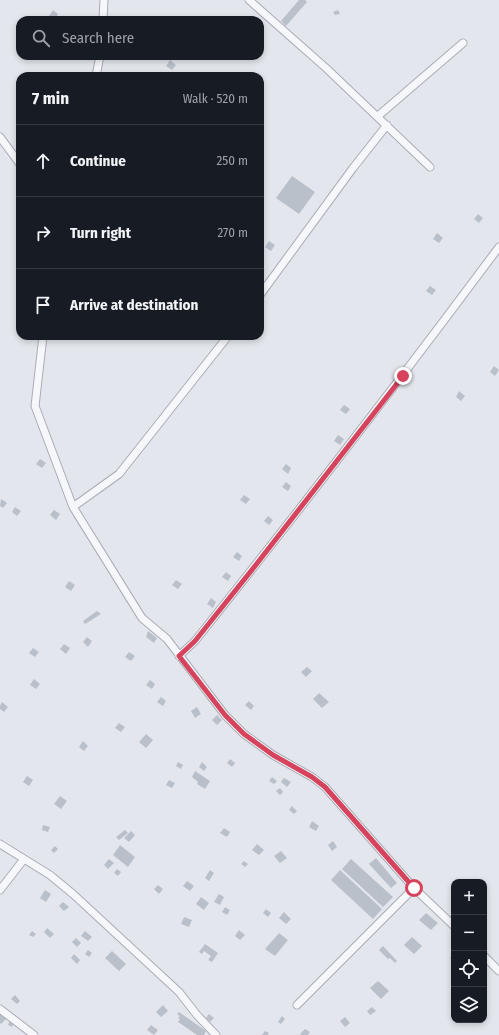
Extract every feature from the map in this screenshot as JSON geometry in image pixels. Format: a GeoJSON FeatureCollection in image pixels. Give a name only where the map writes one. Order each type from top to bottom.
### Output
{"type":"FeatureCollection","features":[{"type":"Feature","properties":{"kind":"street"},"geometry":{"type":"LineString","coordinates":[[103,16],[104,0]]}},
{"type":"Feature","properties":{"kind":"street"},"geometry":{"type":"LineString","coordinates":[[249,0],[326,68],[430,167]]}},
{"type":"Feature","properties":{"kind":"street"},"geometry":{"type":"LineString","coordinates":[[378,116],[463,43]]}},
{"type":"Feature","properties":{"kind":"street"},"geometry":{"type":"LineString","coordinates":[[97,72],[99,60]]}},
{"type":"Feature","properties":{"kind":"street"},"geometry":{"type":"LineString","coordinates":[[264,290],[353,168],[387,125]]}},
{"type":"Feature","properties":{"kind":"street"},"geometry":{"type":"LineString","coordinates":[[0,137],[16,159]]}},
{"type":"Feature","properties":{"kind":"street"},"geometry":{"type":"LineString","coordinates":[[179,656],[195,641],[318,486],[403,376],[499,247]]}},
{"type":"Feature","properties":{"kind":"street"},"geometry":{"type":"LineString","coordinates":[[43,340],[35,406],[73,507],[142,618],[168,639],[179,656],[225,715],[244,734],[273,755],[312,777],[325,787],[414,888],[451,923]]}},
{"type":"Feature","properties":{"kind":"street"},"geometry":{"type":"LineString","coordinates":[[73,507],[119,474],[225,340]]}},
{"type":"Feature","properties":{"kind":"street"},"geometry":{"type":"LineString","coordinates":[[0,844],[50,876],[73,894],[179,992],[197,1015],[216,1035]]}},
{"type":"Feature","properties":{"kind":"street"},"geometry":{"type":"LineString","coordinates":[[0,890],[24,859]]}},
{"type":"Feature","properties":{"kind":"street"},"geometry":{"type":"LineString","coordinates":[[296,1005],[414,888]]}},
{"type":"Feature","properties":{"kind":"street"},"geometry":{"type":"LineString","coordinates":[[487,959],[499,971]]}},
{"type":"Feature","properties":{"kind":"street"},"geometry":{"type":"LineString","coordinates":[[0,1009],[34,1035]]}},
{"type":"Feature","properties":{"kind":"building"},"geometry":{"type":"Polygon","coordinates":[[[299,0],[305,0],[307,2],[286,26],[281,21],[299,0]]]}},
{"type":"Feature","properties":{"kind":"building"},"geometry":{"type":"Polygon","coordinates":[[[53,10],[58,14],[57,16],[49,16],[53,10]]]}},
{"type":"Feature","properties":{"kind":"building"},"geometry":{"type":"Polygon","coordinates":[[[338,10],[340,14],[335,15],[333,12],[338,10]]]}},
{"type":"Feature","properties":{"kind":"building"},"geometry":{"type":"Polygon","coordinates":[[[170,60],[176,65],[172,70],[166,66],[170,60]]]}},
{"type":"Feature","properties":{"kind":"building"},"geometry":{"type":"Polygon","coordinates":[[[292,176],[315,192],[299,214],[276,198],[292,176]]]}},
{"type":"Feature","properties":{"kind":"building"},"geometry":{"type":"Polygon","coordinates":[[[478,214],[483,218],[479,223],[474,219],[478,214]]]}},
{"type":"Feature","properties":{"kind":"building"},"geometry":{"type":"Polygon","coordinates":[[[437,233],[443,238],[439,243],[433,239],[437,233]]]}},
{"type":"Feature","properties":{"kind":"building"},"geometry":{"type":"Polygon","coordinates":[[[269,241],[275,245],[271,251],[265,247],[269,241]]]}},
{"type":"Feature","properties":{"kind":"building"},"geometry":{"type":"Polygon","coordinates":[[[430,286],[436,290],[432,295],[426,291],[430,286]]]}},
{"type":"Feature","properties":{"kind":"building"},"geometry":{"type":"Polygon","coordinates":[[[494,366],[499,370],[495,376],[490,372],[494,366]]]}},
{"type":"Feature","properties":{"kind":"building"},"geometry":{"type":"Polygon","coordinates":[[[459,391],[465,396],[461,401],[456,397],[459,391]]]}},
{"type":"Feature","properties":{"kind":"building"},"geometry":{"type":"Polygon","coordinates":[[[344,405],[350,409],[346,414],[340,410],[344,405]]]}},
{"type":"Feature","properties":{"kind":"building"},"geometry":{"type":"Polygon","coordinates":[[[338,435],[344,439],[340,445],[334,441],[338,435]]]}},
{"type":"Feature","properties":{"kind":"building"},"geometry":{"type":"Polygon","coordinates":[[[40,459],[46,463],[42,468],[36,464],[40,459]]]}},
{"type":"Feature","properties":{"kind":"building"},"geometry":{"type":"Polygon","coordinates":[[[286,464],[291,468],[288,474],[282,469],[286,464]]]}},
{"type":"Feature","properties":{"kind":"building"},"geometry":{"type":"Polygon","coordinates":[[[286,482],[291,486],[288,491],[282,487],[286,482]]]}},
{"type":"Feature","properties":{"kind":"building"},"geometry":{"type":"Polygon","coordinates":[[[244,495],[250,499],[246,504],[240,500],[244,495]]]}},
{"type":"Feature","properties":{"kind":"building"},"geometry":{"type":"Polygon","coordinates":[[[1,499],[7,503],[3,508],[0,506],[1,499]]]}},
{"type":"Feature","properties":{"kind":"building"},"geometry":{"type":"Polygon","coordinates":[[[15,507],[21,511],[17,516],[12,512],[15,507]]]}},
{"type":"Feature","properties":{"kind":"building"},"geometry":{"type":"Polygon","coordinates":[[[54,510],[60,514],[56,520],[50,515],[54,510]]]}},
{"type":"Feature","properties":{"kind":"building"},"geometry":{"type":"Polygon","coordinates":[[[268,516],[273,520],[269,525],[264,521],[268,516]]]}},
{"type":"Feature","properties":{"kind":"building"},"geometry":{"type":"Polygon","coordinates":[[[237,552],[242,556],[239,561],[233,557],[237,552]]]}},
{"type":"Feature","properties":{"kind":"building"},"geometry":{"type":"Polygon","coordinates":[[[226,572],[231,576],[228,581],[222,577],[226,572]]]}},
{"type":"Feature","properties":{"kind":"building"},"geometry":{"type":"Polygon","coordinates":[[[176,580],[182,584],[178,589],[172,585],[176,580]]]}},
{"type":"Feature","properties":{"kind":"building"},"geometry":{"type":"Polygon","coordinates":[[[69,581],[75,585],[71,591],[65,587],[69,581]]]}},
{"type":"Feature","properties":{"kind":"building"},"geometry":{"type":"Polygon","coordinates":[[[211,598],[216,602],[213,608],[207,604],[211,598]]]}},
{"type":"Feature","properties":{"kind":"building"},"geometry":{"type":"Polygon","coordinates":[[[97,611],[101,614],[85,624],[83,621],[97,611]]]}},
{"type":"Feature","properties":{"kind":"building"},"geometry":{"type":"Polygon","coordinates":[[[148,631],[157,638],[154,643],[146,637],[148,631]]]}},
{"type":"Feature","properties":{"kind":"building"},"geometry":{"type":"Polygon","coordinates":[[[87,637],[92,641],[88,647],[83,642],[87,637]]]}},
{"type":"Feature","properties":{"kind":"building"},"geometry":{"type":"Polygon","coordinates":[[[64,644],[70,648],[66,654],[60,649],[64,644]]]}},
{"type":"Feature","properties":{"kind":"building"},"geometry":{"type":"Polygon","coordinates":[[[33,648],[39,652],[35,657],[29,653],[33,648]]]}},
{"type":"Feature","properties":{"kind":"building"},"geometry":{"type":"Polygon","coordinates":[[[129,652],[135,656],[131,661],[125,657],[129,652]]]}},
{"type":"Feature","properties":{"kind":"building"},"geometry":{"type":"Polygon","coordinates":[[[307,667],[312,671],[306,677],[301,672],[307,667]]]}},
{"type":"Feature","properties":{"kind":"building"},"geometry":{"type":"Polygon","coordinates":[[[34,679],[40,684],[36,689],[30,685],[34,679]]]}},
{"type":"Feature","properties":{"kind":"building"},"geometry":{"type":"Polygon","coordinates":[[[150,680],[155,684],[152,689],[146,685],[150,680]]]}},
{"type":"Feature","properties":{"kind":"building"},"geometry":{"type":"Polygon","coordinates":[[[319,693],[329,702],[322,708],[313,699],[319,693]]]}},
{"type":"Feature","properties":{"kind":"building"},"geometry":{"type":"Polygon","coordinates":[[[161,697],[166,701],[163,706],[157,702],[161,697]]]}},
{"type":"Feature","properties":{"kind":"building"},"geometry":{"type":"Polygon","coordinates":[[[249,701],[254,706],[251,710],[245,705],[249,701]]]}},
{"type":"Feature","properties":{"kind":"building"},"geometry":{"type":"Polygon","coordinates":[[[2,702],[8,707],[4,712],[0,709],[2,702]]]}},
{"type":"Feature","properties":{"kind":"building"},"geometry":{"type":"Polygon","coordinates":[[[197,707],[201,714],[195,718],[191,711],[197,707]]]}},
{"type":"Feature","properties":{"kind":"building"},"geometry":{"type":"Polygon","coordinates":[[[217,715],[222,720],[217,725],[212,720],[217,715]]]}},
{"type":"Feature","properties":{"kind":"building"},"geometry":{"type":"Polygon","coordinates":[[[119,723],[125,727],[121,732],[115,728],[119,723]]]}},
{"type":"Feature","properties":{"kind":"building"},"geometry":{"type":"Polygon","coordinates":[[[146,734],[153,740],[146,748],[139,742],[146,734]]]}},
{"type":"Feature","properties":{"kind":"building"},"geometry":{"type":"Polygon","coordinates":[[[83,741],[88,746],[84,751],[79,747],[83,741]]]}},
{"type":"Feature","properties":{"kind":"building"},"geometry":{"type":"Polygon","coordinates":[[[230,759],[235,763],[232,767],[227,763],[230,759]]]}},
{"type":"Feature","properties":{"kind":"building"},"geometry":{"type":"Polygon","coordinates":[[[178,762],[183,765],[181,769],[176,766],[178,762]]]}},
{"type":"Feature","properties":{"kind":"building"},"geometry":{"type":"Polygon","coordinates":[[[202,762],[207,767],[204,771],[199,767],[202,762]]]}},
{"type":"Feature","properties":{"kind":"building"},"geometry":{"type":"Polygon","coordinates":[[[195,771],[210,781],[205,789],[197,784],[198,782],[192,777],[195,771]]]}},
{"type":"Feature","properties":{"kind":"building"},"geometry":{"type":"Polygon","coordinates":[[[27,776],[33,780],[29,786],[23,782],[27,776]]]}},
{"type":"Feature","properties":{"kind":"building"},"geometry":{"type":"Polygon","coordinates":[[[272,777],[277,781],[274,784],[269,781],[272,777]]]}},
{"type":"Feature","properties":{"kind":"building"},"geometry":{"type":"Polygon","coordinates":[[[284,778],[291,782],[287,787],[281,782],[284,778]]]}},
{"type":"Feature","properties":{"kind":"building"},"geometry":{"type":"Polygon","coordinates":[[[169,780],[175,783],[172,788],[166,785],[169,780]]]}},
{"type":"Feature","properties":{"kind":"building"},"geometry":{"type":"Polygon","coordinates":[[[280,788],[283,792],[280,795],[276,791],[280,788]]]}},
{"type":"Feature","properties":{"kind":"building"},"geometry":{"type":"Polygon","coordinates":[[[60,796],[67,801],[61,809],[54,804],[60,796]]]}},
{"type":"Feature","properties":{"kind":"building"},"geometry":{"type":"Polygon","coordinates":[[[292,806],[297,811],[294,814],[289,810],[292,806]]]}},
{"type":"Feature","properties":{"kind":"building"},"geometry":{"type":"Polygon","coordinates":[[[312,821],[319,826],[316,831],[309,827],[312,821]]]}},
{"type":"Feature","properties":{"kind":"building"},"geometry":{"type":"Polygon","coordinates":[[[43,825],[50,827],[48,832],[42,830],[43,825]]]}},
{"type":"Feature","properties":{"kind":"building"},"geometry":{"type":"Polygon","coordinates":[[[224,828],[230,832],[227,837],[220,833],[224,828]]]}},
{"type":"Feature","properties":{"kind":"building"},"geometry":{"type":"Polygon","coordinates":[[[125,830],[128,833],[119,840],[116,837],[125,830]]]}},
{"type":"Feature","properties":{"kind":"building"},"geometry":{"type":"Polygon","coordinates":[[[131,831],[135,835],[129,842],[124,838],[131,831]]]}},
{"type":"Feature","properties":{"kind":"building"},"geometry":{"type":"Polygon","coordinates":[[[333,841],[337,847],[332,851],[328,845],[333,841]]]}},
{"type":"Feature","properties":{"kind":"building"},"geometry":{"type":"Polygon","coordinates":[[[257,844],[264,850],[259,855],[252,850],[257,844]]]}},
{"type":"Feature","properties":{"kind":"building"},"geometry":{"type":"Polygon","coordinates":[[[120,845],[135,857],[128,867],[113,855],[120,845]]]}},
{"type":"Feature","properties":{"kind":"building"},"geometry":{"type":"Polygon","coordinates":[[[55,846],[58,849],[54,853],[51,850],[55,846]]]}},
{"type":"Feature","properties":{"kind":"building"},"geometry":{"type":"Polygon","coordinates":[[[281,851],[287,858],[280,863],[274,856],[281,851]]]}},
{"type":"Feature","properties":{"kind":"building"},"geometry":{"type":"Polygon","coordinates":[[[376,858],[397,883],[391,888],[369,864],[376,858]]]}},
{"type":"Feature","properties":{"kind":"building"},"geometry":{"type":"Polygon","coordinates":[[[109,859],[114,863],[108,869],[104,865],[109,859]]]}},
{"type":"Feature","properties":{"kind":"building"},"geometry":{"type":"Polygon","coordinates":[[[351,859],[393,897],[383,907],[342,869],[351,859]]]}},
{"type":"Feature","properties":{"kind":"building"},"geometry":{"type":"Polygon","coordinates":[[[244,861],[248,864],[245,867],[241,864],[244,861]]]}},
{"type":"Feature","properties":{"kind":"building"},"geometry":{"type":"Polygon","coordinates":[[[117,869],[121,872],[118,876],[114,873],[117,869]]]}},
{"type":"Feature","properties":{"kind":"building"},"geometry":{"type":"Polygon","coordinates":[[[210,870],[214,873],[209,881],[205,878],[210,870]]]}},
{"type":"Feature","properties":{"kind":"building"},"geometry":{"type":"Polygon","coordinates":[[[340,870],[382,909],[373,919],[331,880],[340,870]]]}},
{"type":"Feature","properties":{"kind":"building"},"geometry":{"type":"Polygon","coordinates":[[[187,881],[194,886],[190,891],[183,886],[187,881]]]}},
{"type":"Feature","properties":{"kind":"building"},"geometry":{"type":"Polygon","coordinates":[[[158,885],[163,889],[159,894],[154,889],[158,885]]]}},
{"type":"Feature","properties":{"kind":"building"},"geometry":{"type":"Polygon","coordinates":[[[45,890],[51,894],[46,902],[40,898],[45,890]]]}},
{"type":"Feature","properties":{"kind":"building"},"geometry":{"type":"Polygon","coordinates":[[[219,894],[224,897],[220,905],[214,902],[219,894]]]}},
{"type":"Feature","properties":{"kind":"building"},"geometry":{"type":"Polygon","coordinates":[[[201,897],[209,903],[204,910],[196,904],[201,897]]]}},
{"type":"Feature","properties":{"kind":"building"},"geometry":{"type":"Polygon","coordinates":[[[63,902],[69,907],[64,911],[59,906],[63,902]]]}},
{"type":"Feature","properties":{"kind":"building"},"geometry":{"type":"Polygon","coordinates":[[[225,907],[230,910],[227,915],[222,912],[225,907]]]}},
{"type":"Feature","properties":{"kind":"building"},"geometry":{"type":"Polygon","coordinates":[[[266,909],[271,913],[268,917],[263,913],[266,909]]]}},
{"type":"Feature","properties":{"kind":"building"},"geometry":{"type":"Polygon","coordinates":[[[284,912],[291,919],[286,924],[279,918],[284,912]]]}},
{"type":"Feature","properties":{"kind":"building"},"geometry":{"type":"Polygon","coordinates":[[[426,913],[438,923],[431,930],[419,920],[426,913]]]}},
{"type":"Feature","properties":{"kind":"building"},"geometry":{"type":"Polygon","coordinates":[[[184,917],[192,920],[189,927],[181,924],[184,917]]]}},
{"type":"Feature","properties":{"kind":"building"},"geometry":{"type":"Polygon","coordinates":[[[47,928],[54,934],[50,938],[44,932],[47,928]]]}},
{"type":"Feature","properties":{"kind":"building"},"geometry":{"type":"Polygon","coordinates":[[[239,930],[245,935],[240,940],[235,936],[239,930]]]}},
{"type":"Feature","properties":{"kind":"building"},"geometry":{"type":"Polygon","coordinates":[[[32,931],[36,934],[33,937],[29,935],[32,931]]]}},
{"type":"Feature","properties":{"kind":"building"},"geometry":{"type":"Polygon","coordinates":[[[85,931],[92,937],[88,941],[81,936],[85,931]]]}},
{"type":"Feature","properties":{"kind":"building"},"geometry":{"type":"Polygon","coordinates":[[[279,933],[288,940],[275,956],[265,949],[279,933]]]}},
{"type":"Feature","properties":{"kind":"building"},"geometry":{"type":"Polygon","coordinates":[[[412,937],[422,946],[414,954],[404,945],[412,937]]]}},
{"type":"Feature","properties":{"kind":"building"},"geometry":{"type":"Polygon","coordinates":[[[76,938],[81,943],[77,947],[72,942],[76,938]]]}},
{"type":"Feature","properties":{"kind":"building"},"geometry":{"type":"Polygon","coordinates":[[[205,944],[218,953],[212,962],[208,960],[211,956],[204,951],[202,954],[199,952],[205,944]]]}},
{"type":"Feature","properties":{"kind":"building"},"geometry":{"type":"Polygon","coordinates":[[[383,946],[397,961],[395,963],[390,958],[388,959],[379,950],[383,946]]]}},
{"type":"Feature","properties":{"kind":"building"},"geometry":{"type":"Polygon","coordinates":[[[88,950],[92,953],[89,957],[85,954],[88,950]]]}},
{"type":"Feature","properties":{"kind":"building"},"geometry":{"type":"Polygon","coordinates":[[[112,951],[126,964],[119,971],[105,958],[112,951]]]}},
{"type":"Feature","properties":{"kind":"building"},"geometry":{"type":"Polygon","coordinates":[[[74,954],[80,960],[77,964],[71,958],[74,954]]]}},
{"type":"Feature","properties":{"kind":"building"},"geometry":{"type":"Polygon","coordinates":[[[378,981],[389,991],[381,999],[370,988],[378,981]]]}},
{"type":"Feature","properties":{"kind":"building"},"geometry":{"type":"Polygon","coordinates":[[[15,995],[20,1001],[17,1004],[11,999],[15,995]]]}},
{"type":"Feature","properties":{"kind":"building"},"geometry":{"type":"Polygon","coordinates":[[[163,1005],[168,1011],[161,1017],[156,1012],[163,1005]]]}},
{"type":"Feature","properties":{"kind":"building"},"geometry":{"type":"Polygon","coordinates":[[[372,1007],[376,1011],[370,1015],[367,1011],[372,1007]]]}},
{"type":"Feature","properties":{"kind":"building"},"geometry":{"type":"Polygon","coordinates":[[[0,1012],[7,1018],[1,1024],[0,1023],[0,1012]]]}},
{"type":"Feature","properties":{"kind":"building"},"geometry":{"type":"Polygon","coordinates":[[[179,1012],[206,1031],[204,1035],[197,1035],[178,1022],[180,1019],[178,1018],[180,1016],[177,1014],[179,1012]]]}},
{"type":"Feature","properties":{"kind":"building"},"geometry":{"type":"Polygon","coordinates":[[[209,1014],[214,1018],[210,1022],[206,1018],[209,1014]]]}},
{"type":"Feature","properties":{"kind":"building"},"geometry":{"type":"Polygon","coordinates":[[[282,1016],[285,1019],[281,1024],[278,1022],[282,1016]]]}},
{"type":"Feature","properties":{"kind":"building"},"geometry":{"type":"Polygon","coordinates":[[[345,1017],[350,1023],[345,1027],[340,1021],[345,1017]]]}},
{"type":"Feature","properties":{"kind":"building"},"geometry":{"type":"Polygon","coordinates":[[[10,1020],[14,1023],[12,1027],[8,1025],[10,1020]]]}},
{"type":"Feature","properties":{"kind":"building"},"geometry":{"type":"Polygon","coordinates":[[[151,1025],[158,1030],[154,1035],[147,1030],[151,1025]]]}},
{"type":"Feature","properties":{"kind":"building"},"geometry":{"type":"Polygon","coordinates":[[[305,1029],[310,1032],[308,1035],[301,1035],[300,1034],[305,1029]]]}},
{"type":"Feature","properties":{"kind":"building"},"geometry":{"type":"Polygon","coordinates":[[[265,1031],[269,1033],[268,1035],[262,1035],[265,1031]]]}},
{"type":"Feature","properties":{"kind":"route"},"geometry":{"type":"LineString","coordinates":[[403,376],[195,641],[179,656],[212,696],[225,715],[244,734],[273,755],[312,777],[325,787],[414,888]]}}]}
